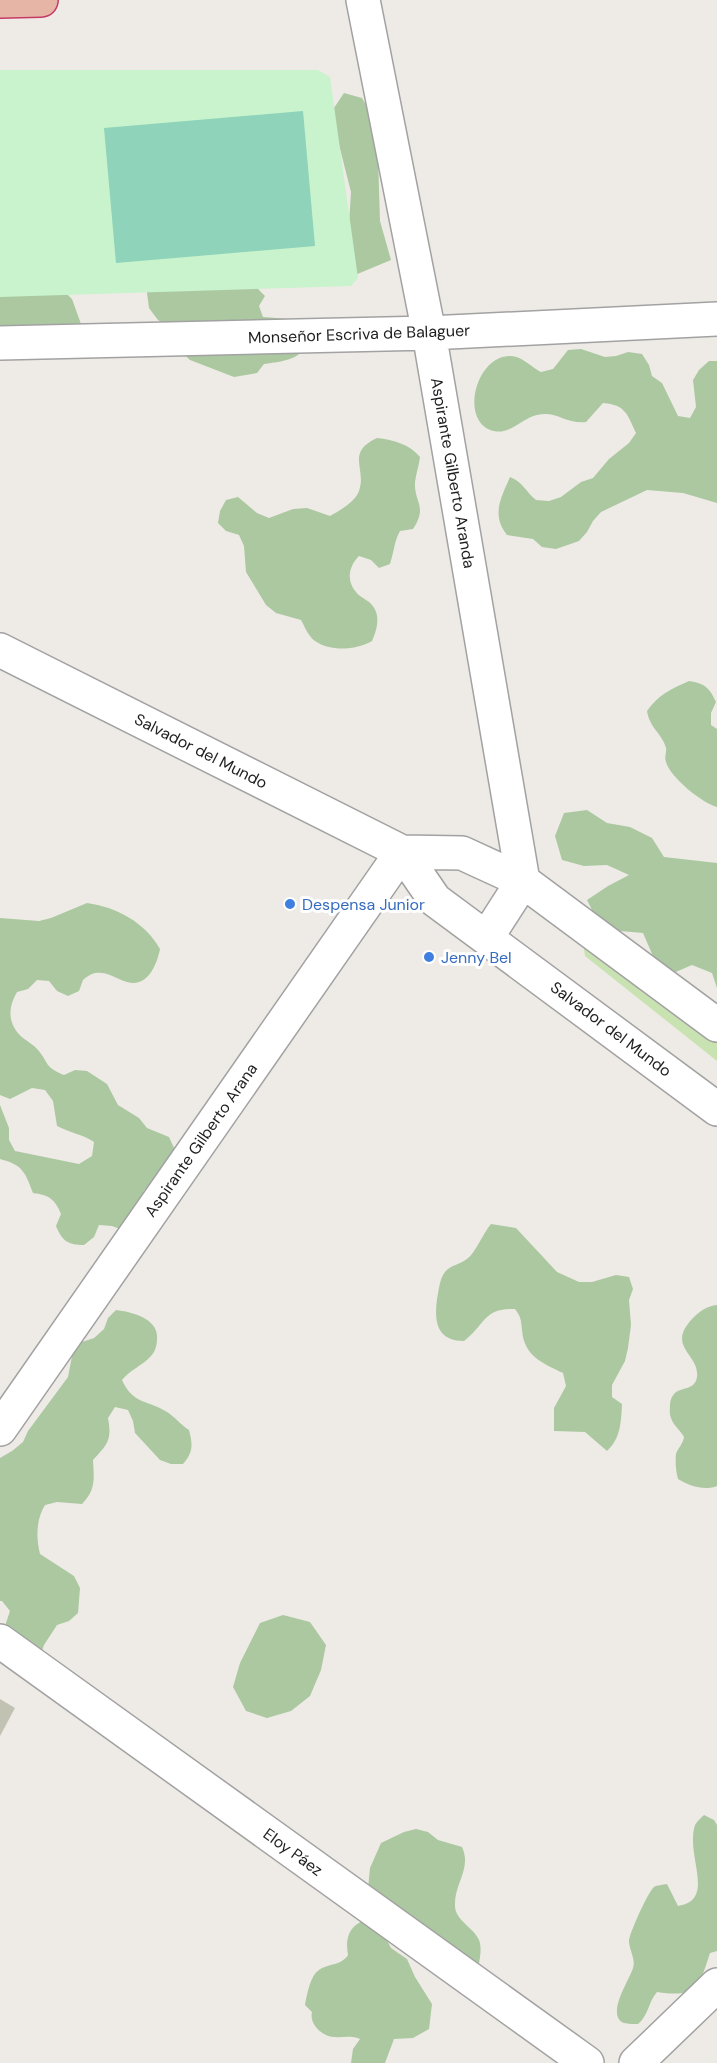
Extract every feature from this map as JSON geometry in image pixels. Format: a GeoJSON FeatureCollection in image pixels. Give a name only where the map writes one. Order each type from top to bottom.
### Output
{"type":"FeatureCollection","features":[{"type":"Feature","properties":{"kind":"highway"},"geometry":{"type":"LineString","coordinates":[[0,1],[41,0]]}},
{"type":"Feature","properties":{"kind":"street","name":"Aspirante Gilberto Aranda"},"geometry":{"type":"LineString","coordinates":[[363,0],[429,333],[524,881]]}},
{"type":"Feature","properties":{"kind":"street","name":"Monseñor Escriva de Balaguer"},"geometry":{"type":"LineString","coordinates":[[0,343],[429,333],[717,319]]}},
{"type":"Feature","properties":{"kind":"street","name":"Salvador del Mundo"},"geometry":{"type":"LineString","coordinates":[[0,650],[402,852],[462,853],[524,881],[717,1025]]}},
{"type":"Feature","properties":{"kind":"street","name":"Salvador del Mundo"},"geometry":{"type":"LineString","coordinates":[[402,852],[435,900],[488,937],[717,1109]]}},
{"type":"Feature","properties":{"kind":"street","name":"Aspirante Gilberto Arana"},"geometry":{"type":"LineString","coordinates":[[0,1429],[402,852]]}},
{"type":"Feature","properties":{"kind":"street"},"geometry":{"type":"LineString","coordinates":[[488,937],[524,881]]}},
{"type":"Feature","properties":{"kind":"street","name":"Eloy Páez"},"geometry":{"type":"LineString","coordinates":[[0,1641],[587,2063]]}},
{"type":"Feature","properties":{"kind":"street"},"geometry":{"type":"LineString","coordinates":[[636,2063],[717,1985]]}},
{"type":"Feature","properties":{"kind":"shaded area"},"geometry":{"type":"Polygon","coordinates":[[[0,1699],[15,1708],[0,1736],[0,1699]]]}},
{"type":"Feature","properties":{"kind":"green space"},"geometry":{"type":"Polygon","coordinates":[[[0,70],[318,70],[330,77],[358,278],[351,286],[0,297],[0,70]]]}},
{"type":"Feature","properties":{"kind":"green space"},"geometry":{"type":"Polygon","coordinates":[[[344,93],[362,98],[373,117],[378,158],[380,221],[391,260],[355,275],[347,257],[351,192],[335,129],[334,108],[344,93]]]}},
{"type":"Feature","properties":{"kind":"green space"},"geometry":{"type":"Polygon","coordinates":[[[303,111],[315,246],[116,263],[104,128],[303,111]]]}},
{"type":"Feature","properties":{"kind":"green space"},"geometry":{"type":"Polygon","coordinates":[[[149,281],[257,288],[265,296],[259,306],[263,317],[290,319],[312,332],[310,341],[306,348],[295,357],[264,364],[257,373],[234,377],[190,360],[180,351],[169,327],[158,320],[149,308],[147,293],[149,281]]]}},
{"type":"Feature","properties":{"kind":"green space"},"geometry":{"type":"Polygon","coordinates":[[[0,288],[63,290],[72,299],[81,324],[72,346],[58,355],[49,357],[27,358],[0,354],[0,288]]]}},
{"type":"Feature","properties":{"kind":"green space"},"geometry":{"type":"Polygon","coordinates":[[[581,349],[605,357],[628,352],[642,354],[649,365],[652,376],[662,383],[678,416],[690,418],[696,407],[693,380],[699,370],[709,361],[717,361],[717,503],[683,493],[647,490],[601,512],[579,541],[556,549],[542,547],[533,539],[507,535],[499,520],[499,506],[510,477],[515,479],[536,500],[549,501],[561,497],[581,482],[593,478],[609,459],[629,443],[636,433],[628,416],[621,408],[603,403],[586,422],[544,414],[532,417],[505,431],[494,431],[483,426],[477,416],[474,404],[480,378],[487,367],[497,359],[509,356],[518,357],[541,372],[553,369],[568,350],[581,349]]]}},
{"type":"Feature","properties":{"kind":"green space"},"geometry":{"type":"Polygon","coordinates":[[[377,438],[401,443],[420,457],[415,482],[419,515],[413,529],[400,531],[390,564],[379,568],[371,560],[359,556],[350,571],[350,581],[355,591],[375,609],[377,627],[372,641],[351,648],[328,647],[313,639],[301,620],[276,613],[266,605],[246,572],[244,546],[239,535],[226,531],[218,523],[220,511],[226,500],[238,497],[257,513],[269,518],[293,509],[307,508],[330,516],[346,506],[357,495],[361,483],[359,455],[367,444],[377,438]]]}},
{"type":"Feature","properties":{"kind":"green space"},"geometry":{"type":"Polygon","coordinates":[[[689,681],[706,687],[716,702],[711,713],[711,725],[717,729],[717,807],[695,795],[674,775],[666,762],[664,743],[647,711],[665,693],[689,681]]]}},
{"type":"Feature","properties":{"kind":"green space"},"geometry":{"type":"Polygon","coordinates":[[[587,810],[607,823],[630,827],[652,838],[664,857],[717,863],[717,988],[712,973],[692,965],[671,974],[653,956],[643,933],[620,931],[598,922],[587,900],[629,875],[607,865],[584,866],[562,860],[555,836],[564,813],[587,810]]]}},
{"type":"Feature","properties":{"kind":"green space"},"geometry":{"type":"Polygon","coordinates":[[[87,903],[119,912],[146,931],[160,949],[154,968],[146,978],[134,983],[104,973],[95,973],[83,980],[79,991],[68,996],[57,991],[49,981],[37,980],[28,989],[17,992],[14,998],[11,1017],[14,1028],[36,1048],[53,1069],[64,1075],[75,1070],[87,1071],[107,1084],[118,1105],[139,1118],[147,1128],[169,1137],[176,1161],[164,1180],[150,1183],[143,1192],[145,1203],[123,1230],[99,1225],[94,1237],[84,1245],[70,1243],[63,1239],[56,1226],[61,1214],[54,1201],[33,1193],[22,1170],[0,1159],[0,1105],[9,1128],[9,1140],[15,1151],[79,1164],[92,1156],[94,1142],[57,1126],[53,1101],[45,1090],[32,1088],[10,1099],[0,1095],[0,918],[39,921],[87,903]]]}},
{"type":"Feature","properties":{"kind":"green space"},"geometry":{"type":"Polygon","coordinates":[[[583,943],[717,1032],[717,1061],[585,956],[583,943]]]}},
{"type":"Feature","properties":{"kind":"green space"},"geometry":{"type":"Polygon","coordinates":[[[491,1224],[516,1228],[557,1272],[579,1282],[592,1282],[616,1275],[629,1277],[633,1289],[629,1300],[631,1325],[628,1348],[625,1361],[612,1385],[612,1397],[622,1404],[621,1423],[615,1441],[607,1451],[585,1432],[554,1431],[554,1408],[566,1386],[563,1373],[541,1362],[530,1352],[523,1339],[520,1319],[515,1309],[505,1309],[491,1314],[464,1341],[448,1338],[439,1329],[436,1307],[443,1275],[471,1255],[491,1224]]]}},
{"type":"Feature","properties":{"kind":"green space"},"geometry":{"type":"Polygon","coordinates":[[[717,1305],[717,1486],[702,1488],[678,1479],[676,1454],[684,1437],[672,1421],[670,1404],[675,1393],[692,1386],[697,1377],[697,1369],[683,1343],[682,1336],[685,1328],[701,1311],[717,1305]]]}},
{"type":"Feature","properties":{"kind":"green space"},"geometry":{"type":"Polygon","coordinates":[[[116,1310],[144,1318],[154,1326],[157,1332],[155,1350],[122,1380],[126,1388],[136,1398],[167,1412],[189,1430],[191,1448],[183,1464],[171,1464],[160,1460],[135,1433],[128,1410],[115,1407],[108,1418],[108,1441],[93,1460],[93,1484],[87,1499],[82,1504],[57,1502],[45,1505],[38,1523],[40,1554],[74,1576],[80,1588],[78,1613],[69,1621],[57,1625],[44,1645],[40,1657],[2,1635],[10,1611],[0,1601],[0,1458],[23,1442],[28,1431],[68,1377],[73,1351],[82,1342],[94,1338],[104,1329],[108,1318],[116,1310]]]}},
{"type":"Feature","properties":{"kind":"green space"},"geometry":{"type":"Polygon","coordinates":[[[283,1615],[310,1622],[326,1645],[321,1670],[310,1696],[291,1711],[267,1718],[246,1711],[233,1687],[240,1663],[260,1623],[283,1615]]]}},
{"type":"Feature","properties":{"kind":"green space"},"geometry":{"type":"Polygon","coordinates":[[[704,1815],[714,1820],[717,1825],[717,1951],[710,1953],[703,1974],[694,1988],[681,1993],[657,1992],[638,2024],[624,2023],[619,2019],[617,2013],[620,1997],[634,1965],[629,1941],[632,1930],[643,1904],[654,1887],[667,1884],[678,1906],[690,1902],[696,1895],[698,1886],[693,1837],[695,1825],[704,1815]]]}},
{"type":"Feature","properties":{"kind":"green space"},"geometry":{"type":"Polygon","coordinates":[[[416,1829],[428,1832],[438,1840],[462,1847],[465,1862],[455,1906],[458,1916],[479,1940],[481,1949],[479,1964],[469,1970],[419,1930],[415,1918],[403,1917],[379,1925],[391,1948],[407,1959],[432,2004],[429,2029],[413,2038],[394,2039],[385,2063],[351,2063],[353,2049],[360,2039],[330,2036],[321,2032],[312,2021],[312,2012],[305,2005],[308,1991],[313,1977],[319,1970],[345,1959],[348,1955],[347,1943],[352,1929],[367,1920],[370,1868],[381,1843],[416,1829]]]}},
{"type":"Feature","properties":{"kind":"place","name":"Despensa Junior"},"geometry":{"type":"Point","coordinates":[290,904]}},
{"type":"Feature","properties":{"kind":"place","name":"Jenny Bel"},"geometry":{"type":"Point","coordinates":[429,957]}}]}
